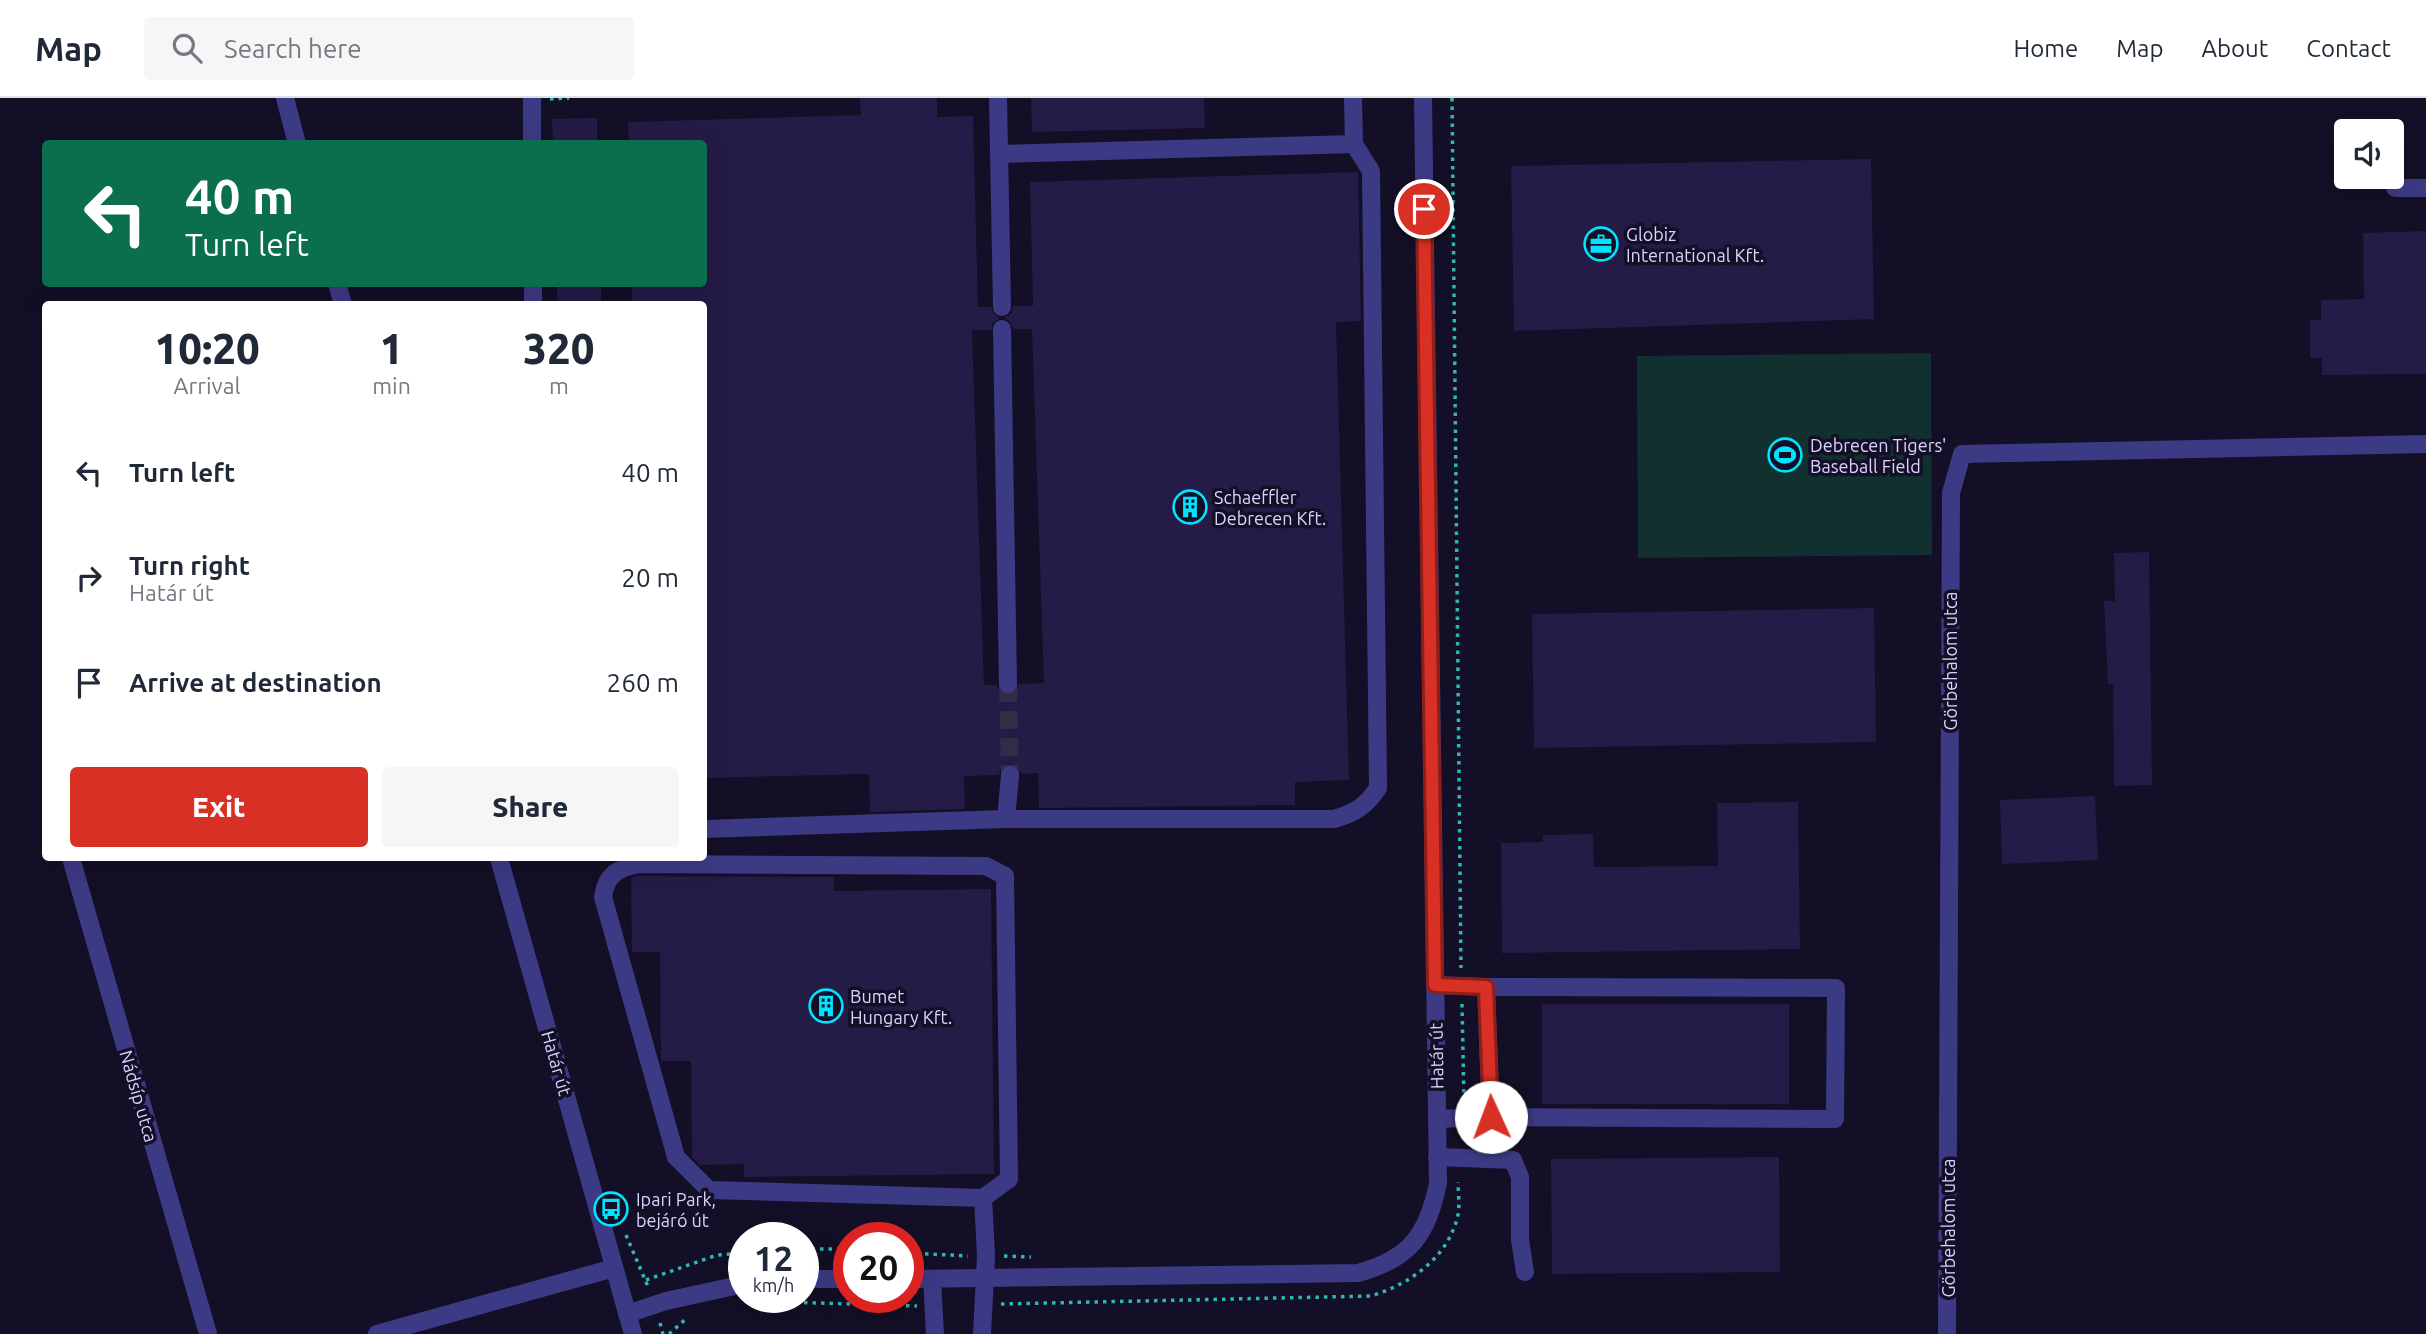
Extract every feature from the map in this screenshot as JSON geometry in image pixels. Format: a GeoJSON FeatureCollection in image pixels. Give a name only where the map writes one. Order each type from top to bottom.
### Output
{"type":"FeatureCollection","features":[{"type":"Feature","properties":{"kind":"street"},"geometry":{"type":"LineString","coordinates":[[285,98],[297,140]]}},
{"type":"Feature","properties":{"kind":"street"},"geometry":{"type":"LineString","coordinates":[[531,98],[532,140]]}},
{"type":"Feature","properties":{"kind":"street"},"geometry":{"type":"LineString","coordinates":[[998,98],[1002,307]]}},
{"type":"Feature","properties":{"kind":"street"},"geometry":{"type":"LineString","coordinates":[[707,829],[1006,819],[1334,819],[1354,813],[1368,803],[1378,788],[1371,171],[1354,144],[1353,98]]}},
{"type":"Feature","properties":{"kind":"street","name":"Határ út"},"geometry":{"type":"LineString","coordinates":[[924,1279],[1358,1273],[1397,1258],[1412,1246],[1433,1208],[1438,1183],[1423,98]]}},
{"type":"Feature","properties":{"kind":"street"},"geometry":{"type":"LineString","coordinates":[[1000,154],[1354,144]]}},
{"type":"Feature","properties":{"kind":"street"},"geometry":{"type":"LineString","coordinates":[[2404,188],[2426,188]]}},
{"type":"Feature","properties":{"kind":"street"},"geometry":{"type":"LineString","coordinates":[[1002,329],[1008,684]]}},
{"type":"Feature","properties":{"kind":"street","name":"Görbehalom utca"},"geometry":{"type":"LineString","coordinates":[[1947,1334],[1951,493],[1962,454],[2426,444]]}},
{"type":"Feature","properties":{"kind":"street"},"geometry":{"type":"LineString","coordinates":[[1006,819],[1010,775]]}},
{"type":"Feature","properties":{"kind":"street","name":"Nádsíp utca"},"geometry":{"type":"LineString","coordinates":[[72,861],[208,1334]]}},
{"type":"Feature","properties":{"kind":"street","name":"Határ út"},"geometry":{"type":"LineString","coordinates":[[500,861],[633,1334]]}},
{"type":"Feature","properties":{"kind":"street"},"geometry":{"type":"LineString","coordinates":[[640,864],[667,864],[986,866],[1005,876],[1009,1179],[983,1198],[709,1190],[676,1157],[603,897],[605,884],[611,874],[621,868],[640,864]]}},
{"type":"Feature","properties":{"kind":"street"},"geometry":{"type":"LineString","coordinates":[[1435,985],[1836,988],[1835,1119],[1437,1119]]}},
{"type":"Feature","properties":{"kind":"street"},"geometry":{"type":"LineString","coordinates":[[1486,987],[1491,1117]]}},
{"type":"Feature","properties":{"kind":"street"},"geometry":{"type":"LineString","coordinates":[[1437,1157],[1513,1160],[1520,1177],[1520,1240],[1525,1272]]}},
{"type":"Feature","properties":{"kind":"street"},"geometry":{"type":"LineString","coordinates":[[982,1334],[986,1256],[983,1198]]}},
{"type":"Feature","properties":{"kind":"street"},"geometry":{"type":"LineString","coordinates":[[377,1334],[614,1268]]}},
{"type":"Feature","properties":{"kind":"street"},"geometry":{"type":"LineString","coordinates":[[932,1279],[936,1333]]}},
{"type":"Feature","properties":{"kind":"street"},"geometry":{"type":"LineString","coordinates":[[627,1314],[666,1301],[728,1287]]}},
{"type":"Feature","properties":{"kind":"path"},"geometry":{"type":"LineString","coordinates":[[1452,98],[1464,1118]]}},
{"type":"Feature","properties":{"kind":"path"},"geometry":{"type":"LineString","coordinates":[[982,1304],[1371,1296],[1396,1289],[1424,1270],[1449,1234],[1458,1214],[1458,1156]]}},
{"type":"Feature","properties":{"kind":"path"},"geometry":{"type":"LineString","coordinates":[[646,1280],[717,1255],[728,1254]]}},
{"type":"Feature","properties":{"kind":"path"},"geometry":{"type":"LineString","coordinates":[[924,1254],[1040,1257]]}},
{"type":"Feature","properties":{"kind":"path"},"geometry":{"type":"LineString","coordinates":[[819,1303],[935,1307]]}},
{"type":"Feature","properties":{"kind":"path"},"geometry":{"type":"LineString","coordinates":[[668,1334],[685,1317],[698,1314]]}},
{"type":"Feature","properties":{"kind":"green space","name":"Debrecen Tigers' Baseball Field"},"geometry":{"type":"Polygon","coordinates":[[[1931,353],[1932,555],[1638,558],[1637,356],[1931,353]]]}},
{"type":"Feature","properties":{"kind":"building","name":"Schaeffler Debrecen Kft."},"geometry":{"type":"Polygon","coordinates":[[[860,98],[937,98],[937,117],[973,116],[978,307],[991,307],[993,313],[1000,318],[992,323],[991,330],[972,330],[984,685],[997,685],[999,690],[1008,695],[1014,693],[1019,684],[1044,683],[1032,329],[1013,329],[1011,323],[1004,318],[1012,313],[1013,306],[1033,306],[1030,182],[1358,172],[1361,321],[1336,322],[1349,780],[1295,782],[1295,805],[1039,808],[1038,773],[1021,774],[1017,766],[1010,764],[1001,768],[999,775],[964,776],[965,809],[870,812],[869,774],[707,778],[707,301],[632,301],[632,287],[707,287],[707,140],[629,140],[628,122],[861,115],[860,98]]]}},
{"type":"Feature","properties":{"kind":"building"},"geometry":{"type":"Polygon","coordinates":[[[1031,98],[1204,98],[1205,128],[1032,132],[1031,98]]]}},
{"type":"Feature","properties":{"kind":"building"},"geometry":{"type":"Polygon","coordinates":[[[597,118],[597,140],[553,140],[552,119],[597,118]]]}},
{"type":"Feature","properties":{"kind":"building"},"geometry":{"type":"Polygon","coordinates":[[[1871,159],[1874,319],[1514,331],[1511,166],[1871,159]]]}},
{"type":"Feature","properties":{"kind":"building"},"geometry":{"type":"Polygon","coordinates":[[[2426,231],[2426,374],[2322,375],[2322,358],[2310,358],[2310,320],[2321,320],[2321,300],[2364,299],[2363,233],[2426,231]]]}},
{"type":"Feature","properties":{"kind":"building"},"geometry":{"type":"Polygon","coordinates":[[[557,287],[601,287],[601,301],[557,301],[557,287]]]}},
{"type":"Feature","properties":{"kind":"building"},"geometry":{"type":"Polygon","coordinates":[[[2149,552],[2152,785],[2114,786],[2113,684],[2108,684],[2104,601],[2115,601],[2114,553],[2149,552]]]}},
{"type":"Feature","properties":{"kind":"building"},"geometry":{"type":"Polygon","coordinates":[[[1874,608],[1876,742],[1534,748],[1532,614],[1874,608]]]}},
{"type":"Feature","properties":{"kind":"building"},"geometry":{"type":"Polygon","coordinates":[[[2095,796],[2098,860],[2002,864],[2000,800],[2095,796]]]}},
{"type":"Feature","properties":{"kind":"building"},"geometry":{"type":"Polygon","coordinates":[[[1798,802],[1800,949],[1502,953],[1501,843],[1543,842],[1543,835],[1593,834],[1594,867],[1718,866],[1717,803],[1798,802]]]}},
{"type":"Feature","properties":{"kind":"building","name":"Bumet Hungary Kft."},"geometry":{"type":"Polygon","coordinates":[[[834,877],[834,891],[991,889],[994,1174],[744,1177],[744,1164],[700,1165],[692,1157],[691,1061],[661,1061],[660,952],[632,952],[631,878],[834,877]]]}},
{"type":"Feature","properties":{"kind":"building"},"geometry":{"type":"Polygon","coordinates":[[[1542,1004],[1789,1004],[1789,1104],[1542,1104],[1542,1004]]]}},
{"type":"Feature","properties":{"kind":"building"},"geometry":{"type":"Polygon","coordinates":[[[1779,1157],[1780,1272],[1552,1274],[1551,1159],[1779,1157]]]}},
{"type":"Feature","properties":{"kind":"tunnel"},"geometry":{"type":"LineString","coordinates":[[1008,684],[1010,775]]}},
{"type":"Feature","properties":{"kind":"place","name":"Globiz International Kft."},"geometry":{"type":"Point","coordinates":[1601,244]}},
{"type":"Feature","properties":{"kind":"place","name":"Debrecen Tigers' Baseball Field"},"geometry":{"type":"Point","coordinates":[1785,455]}},
{"type":"Feature","properties":{"kind":"place","name":"Schaeffler Debrecen Kft."},"geometry":{"type":"Point","coordinates":[1190,507]}},
{"type":"Feature","properties":{"kind":"place","name":"Bumet Hungary Kft."},"geometry":{"type":"Point","coordinates":[826,1006]}},
{"type":"Feature","properties":{"kind":"place","name":"Ipari Park, bejáró út"},"geometry":{"type":"Point","coordinates":[611,1209]}},
{"type":"Feature","properties":{"kind":"route"},"geometry":{"type":"LineString","coordinates":[[1424,209],[1435,985],[1486,987],[1491,1117]]}}]}
